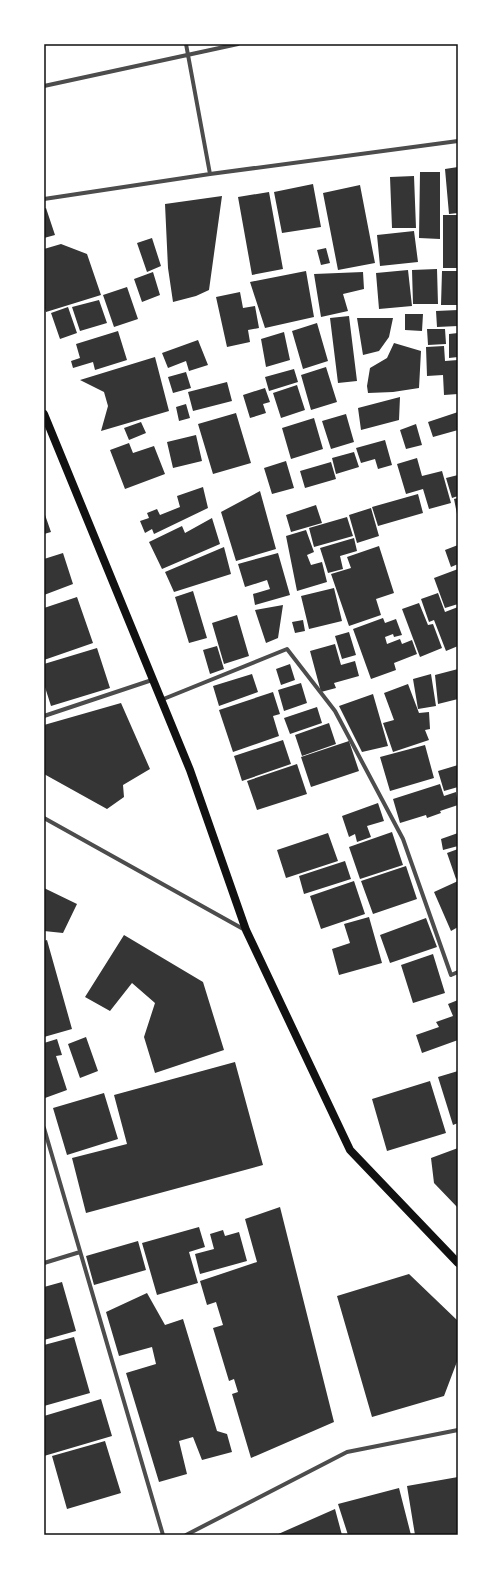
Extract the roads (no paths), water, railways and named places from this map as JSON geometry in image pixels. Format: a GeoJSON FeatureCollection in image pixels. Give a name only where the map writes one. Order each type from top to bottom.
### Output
{"type":"FeatureCollection","features":[{"type":"Feature","properties":{"kind":"main road"},"geometry":{"type":"LineString","coordinates":[[44,414],[190,770],[246,930],[350,1150],[458,1263]]}},
{"type":"Feature","properties":{"kind":"street"},"geometry":{"type":"LineString","coordinates":[[186,44],[210,174]]}},
{"type":"Feature","properties":{"kind":"street"},"geometry":{"type":"LineString","coordinates":[[44,86],[238,44]]}},
{"type":"Feature","properties":{"kind":"street"},"geometry":{"type":"LineString","coordinates":[[44,199],[210,174],[458,141]]}},
{"type":"Feature","properties":{"kind":"street"},"geometry":{"type":"LineString","coordinates":[[161,700],[287,649],[335,711],[403,839],[451,975],[458,972]]}},
{"type":"Feature","properties":{"kind":"street"},"geometry":{"type":"LineString","coordinates":[[44,716],[152,680]]}},
{"type":"Feature","properties":{"kind":"street"},"geometry":{"type":"LineString","coordinates":[[44,818],[246,930]]}},
{"type":"Feature","properties":{"kind":"street"},"geometry":{"type":"LineString","coordinates":[[44,1128],[163,1535]]}},
{"type":"Feature","properties":{"kind":"street"},"geometry":{"type":"LineString","coordinates":[[44,1263],[80,1252]]}},
{"type":"Feature","properties":{"kind":"street"},"geometry":{"type":"LineString","coordinates":[[186,1535],[347,1452],[458,1430]]}}]}
